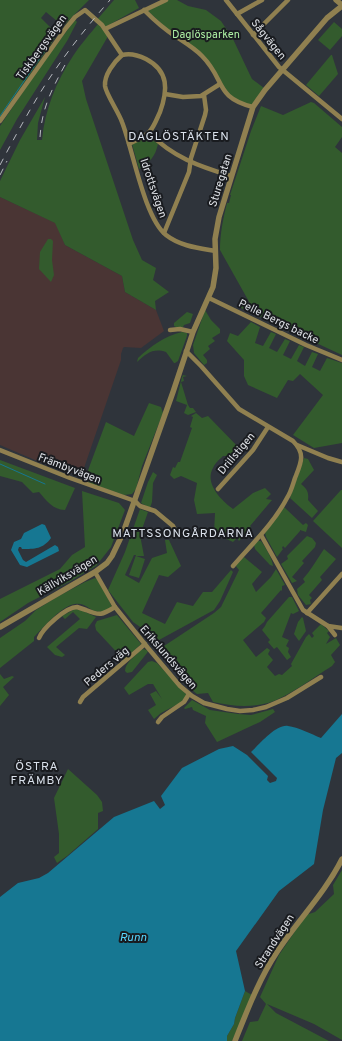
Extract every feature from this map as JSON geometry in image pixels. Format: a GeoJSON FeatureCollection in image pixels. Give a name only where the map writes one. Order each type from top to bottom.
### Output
{"type":"FeatureCollection","features":[{"type":"Feature","properties":{"kind":"street"},"geometry":{"type":"LineString","coordinates":[[129,144],[149,133],[156,120],[165,94],[164,77],[157,66],[141,57],[122,54],[105,29],[144,10],[156,2],[166,0]]}},
{"type":"Feature","properties":{"kind":"street","name":"Sågvägen"},"geometry":{"type":"LineString","coordinates":[[226,0],[282,70],[342,119]]}},
{"type":"Feature","properties":{"kind":"street"},"geometry":{"type":"LineString","coordinates":[[237,14],[262,0]]}},
{"type":"Feature","properties":{"kind":"street"},"geometry":{"type":"LineString","coordinates":[[253,34],[288,0]]}},
{"type":"Feature","properties":{"kind":"street"},"geometry":{"type":"LineString","coordinates":[[336,0],[342,6]]}},
{"type":"Feature","properties":{"kind":"street","name":"Sturegatan"},"geometry":{"type":"LineString","coordinates":[[209,298],[216,276],[216,230],[253,107],[265,90],[326,18],[342,6]]}},
{"type":"Feature","properties":{"kind":"street","name":"Tiskbergsvägen"},"geometry":{"type":"LineString","coordinates":[[0,121],[75,17],[85,10],[105,29]]}},
{"type":"Feature","properties":{"kind":"street"},"geometry":{"type":"LineString","coordinates":[[144,10],[166,30],[202,56],[214,71],[222,89],[231,99],[253,107]]}},
{"type":"Feature","properties":{"kind":"street","name":"Idrottsvägen"},"geometry":{"type":"LineString","coordinates":[[122,54],[107,75],[105,88],[122,121],[143,191],[154,220],[164,233],[173,239],[185,245],[215,251]]}},
{"type":"Feature","properties":{"kind":"street"},"geometry":{"type":"LineString","coordinates":[[165,94],[190,97],[204,96],[220,84]]}},
{"type":"Feature","properties":{"kind":"street"},"geometry":{"type":"LineString","coordinates":[[164,233],[188,176],[191,158],[206,113],[204,96]]}},
{"type":"Feature","properties":{"kind":"street"},"geometry":{"type":"LineString","coordinates":[[335,114],[342,114]]}},
{"type":"Feature","properties":{"kind":"street"},"geometry":{"type":"LineString","coordinates":[[149,133],[161,146],[168,150],[191,162],[231,176]]}},
{"type":"Feature","properties":{"kind":"street"},"geometry":{"type":"LineString","coordinates":[[209,298],[195,326],[186,351],[239,409],[297,445],[324,457],[342,462]]}},
{"type":"Feature","properties":{"kind":"street","name":"Pelle Bergs backe"},"geometry":{"type":"LineString","coordinates":[[209,298],[306,345],[342,360]]}},
{"type":"Feature","properties":{"kind":"street"},"geometry":{"type":"LineString","coordinates":[[170,330],[180,329],[193,332]]}},
{"type":"Feature","properties":{"kind":"street","name":"Källviksvägen"},"geometry":{"type":"LineString","coordinates":[[0,627],[95,572],[107,563],[114,552],[135,501],[186,351]]}},
{"type":"Feature","properties":{"kind":"street","name":"Drillstigen"},"geometry":{"type":"LineString","coordinates":[[218,489],[253,450],[268,427]]}},
{"type":"Feature","properties":{"kind":"street"},"geometry":{"type":"LineString","coordinates":[[233,566],[274,518],[288,498],[301,460],[301,453],[297,445]]}},
{"type":"Feature","properties":{"kind":"street","name":"Främbyvägen"},"geometry":{"type":"LineString","coordinates":[[0,450],[70,478],[135,501]]}},
{"type":"Feature","properties":{"kind":"street"},"geometry":{"type":"LineString","coordinates":[[135,501],[140,506],[154,511],[174,526],[174,528]]}},
{"type":"Feature","properties":{"kind":"street"},"geometry":{"type":"LineString","coordinates":[[261,534],[298,602],[307,613],[315,616],[328,626],[335,635]]}},
{"type":"Feature","properties":{"kind":"street","name":"Erikslundsvägen"},"geometry":{"type":"LineString","coordinates":[[95,572],[115,607],[180,686],[199,701],[215,707],[240,711],[266,708],[278,703],[321,677]]}},
{"type":"Feature","properties":{"kind":"street"},"geometry":{"type":"LineString","coordinates":[[307,613],[342,574]]}},
{"type":"Feature","properties":{"kind":"street"},"geometry":{"type":"LineString","coordinates":[[39,638],[42,631],[69,609],[79,608],[98,615],[104,614],[115,607]]}},
{"type":"Feature","properties":{"kind":"street"},"geometry":{"type":"LineString","coordinates":[[328,626],[342,628]]}},
{"type":"Feature","properties":{"kind":"street","name":"Peders väg"},"geometry":{"type":"LineString","coordinates":[[80,702],[83,697],[145,644]]}},
{"type":"Feature","properties":{"kind":"street"},"geometry":{"type":"LineString","coordinates":[[158,722],[162,717],[184,702],[189,694]]}},
{"type":"Feature","properties":{"kind":"street","name":"Strandvägen"},"geometry":{"type":"LineString","coordinates":[[235,1041],[257,989],[271,961],[300,919],[333,876],[342,859]]}},
{"type":"Feature","properties":{"kind":"shaded area"},"geometry":{"type":"Polygon","coordinates":[[[0,197],[56,223],[65,245],[122,276],[125,292],[156,310],[164,331],[141,348],[123,348],[121,360],[83,471],[71,473],[0,445],[0,197]]]}},
{"type":"Feature","properties":{"kind":"green space"},"geometry":{"type":"Polygon","coordinates":[[[0,0],[89,0],[63,26],[46,12],[41,18],[57,34],[0,118],[0,0]]]}},
{"type":"Feature","properties":{"kind":"green space"},"geometry":{"type":"Polygon","coordinates":[[[114,0],[135,0],[139,8],[107,26],[107,38],[82,81],[86,99],[133,240],[142,260],[156,268],[153,280],[169,292],[155,301],[156,310],[125,292],[122,276],[65,245],[55,223],[0,197],[0,181],[20,140],[45,97],[38,123],[37,140],[42,140],[43,129],[52,96],[61,76],[76,52],[98,24],[95,22],[114,0]]]}},
{"type":"Feature","properties":{"kind":"green space","name":"Daglösparken"},"geometry":{"type":"Polygon","coordinates":[[[166,0],[177,0],[188,6],[206,10],[221,21],[233,39],[252,79],[264,88],[253,106],[230,98],[205,58],[174,35],[148,11],[166,0]]]}},
{"type":"Feature","properties":{"kind":"green space"},"geometry":{"type":"Polygon","coordinates":[[[75,20],[77,22],[67,41],[17,119],[0,150],[0,126],[41,65],[75,20]]]}},
{"type":"Feature","properties":{"kind":"green space"},"geometry":{"type":"Polygon","coordinates":[[[334,22],[342,29],[342,36],[330,50],[318,40],[334,22]]]}},
{"type":"Feature","properties":{"kind":"green space"},"geometry":{"type":"Polygon","coordinates":[[[331,55],[338,74],[319,96],[306,85],[331,55]]]}},
{"type":"Feature","properties":{"kind":"green space"},"geometry":{"type":"Polygon","coordinates":[[[311,102],[342,127],[342,137],[335,147],[342,153],[342,355],[237,306],[245,298],[252,307],[220,250],[222,226],[227,203],[229,203],[230,195],[251,131],[261,106],[283,115],[311,102]]]}},
{"type":"Feature","properties":{"kind":"green space"},"geometry":{"type":"Polygon","coordinates":[[[148,136],[158,144],[157,149],[152,159],[139,169],[132,144],[148,136]]]}},
{"type":"Feature","properties":{"kind":"green space"},"geometry":{"type":"Polygon","coordinates":[[[48,239],[53,241],[52,260],[54,275],[51,282],[39,269],[40,252],[48,239]]]}},
{"type":"Feature","properties":{"kind":"green space"},"geometry":{"type":"Polygon","coordinates":[[[205,310],[211,320],[220,329],[220,333],[212,338],[215,341],[208,346],[210,349],[203,355],[207,360],[207,363],[204,365],[194,353],[193,345],[205,310]]]}},
{"type":"Feature","properties":{"kind":"green space"},"geometry":{"type":"Polygon","coordinates":[[[187,312],[193,314],[190,323],[184,325],[183,327],[174,326],[174,323],[187,312]]]}},
{"type":"Feature","properties":{"kind":"green space"},"geometry":{"type":"Polygon","coordinates":[[[251,322],[260,327],[255,343],[263,346],[271,332],[276,334],[269,348],[277,352],[285,339],[290,341],[283,355],[291,359],[299,345],[304,347],[297,361],[305,366],[312,352],[318,354],[312,367],[320,371],[327,358],[342,363],[342,443],[314,448],[293,435],[323,395],[300,374],[293,381],[288,380],[277,398],[248,385],[244,376],[244,360],[227,341],[230,333],[238,336],[251,322]]]}},
{"type":"Feature","properties":{"kind":"green space"},"geometry":{"type":"Polygon","coordinates":[[[182,332],[187,333],[187,336],[178,361],[175,363],[166,352],[161,351],[150,352],[137,362],[138,358],[153,346],[170,336],[182,332]]]}},
{"type":"Feature","properties":{"kind":"green space"},"geometry":{"type":"Polygon","coordinates":[[[183,375],[187,376],[183,377],[184,381],[181,382],[188,405],[196,412],[188,415],[184,413],[187,405],[176,401],[182,377],[183,375]]]}},
{"type":"Feature","properties":{"kind":"green space"},"geometry":{"type":"Polygon","coordinates":[[[149,403],[161,407],[163,413],[142,466],[136,489],[132,494],[124,495],[89,483],[87,473],[106,422],[134,436],[149,403]]]}},
{"type":"Feature","properties":{"kind":"green space"},"geometry":{"type":"Polygon","coordinates":[[[196,413],[202,418],[208,416],[241,450],[240,457],[238,459],[232,461],[226,456],[223,456],[213,468],[211,474],[212,486],[219,497],[233,509],[253,493],[265,488],[271,494],[266,499],[272,500],[239,541],[237,538],[233,542],[214,533],[215,513],[197,514],[194,500],[197,483],[181,476],[174,479],[170,475],[173,467],[175,468],[178,462],[180,462],[192,428],[190,427],[193,417],[191,416],[196,413]]]}},
{"type":"Feature","properties":{"kind":"green space"},"geometry":{"type":"Polygon","coordinates":[[[304,458],[308,459],[314,470],[301,484],[307,491],[308,500],[318,511],[312,518],[290,498],[304,458]]]}},
{"type":"Feature","properties":{"kind":"green space"},"geometry":{"type":"Polygon","coordinates":[[[0,460],[75,488],[65,510],[61,510],[53,506],[39,492],[33,493],[22,482],[0,476],[0,460]]]}},
{"type":"Feature","properties":{"kind":"green space"},"geometry":{"type":"Polygon","coordinates":[[[153,472],[157,475],[153,483],[152,502],[150,508],[141,503],[153,472]]]}},
{"type":"Feature","properties":{"kind":"green space"},"geometry":{"type":"Polygon","coordinates":[[[342,490],[342,548],[313,521],[342,490]]]}},
{"type":"Feature","properties":{"kind":"green space"},"geometry":{"type":"Polygon","coordinates":[[[82,491],[119,503],[125,510],[111,547],[96,566],[28,603],[0,622],[0,599],[60,569],[72,555],[85,547],[82,491]]]}},
{"type":"Feature","properties":{"kind":"green space"},"geometry":{"type":"Polygon","coordinates":[[[284,507],[303,525],[306,523],[308,525],[306,532],[300,530],[285,548],[283,546],[283,549],[277,557],[265,533],[284,507]]]}},
{"type":"Feature","properties":{"kind":"green space"},"geometry":{"type":"Polygon","coordinates":[[[140,509],[148,512],[140,535],[144,556],[136,556],[145,559],[139,578],[129,575],[136,555],[134,555],[125,575],[139,583],[152,558],[167,553],[165,540],[169,540],[181,566],[168,577],[159,575],[142,613],[165,624],[177,602],[193,606],[203,592],[212,592],[231,570],[233,572],[220,601],[214,610],[159,640],[133,622],[108,590],[125,552],[140,509]]]}},
{"type":"Feature","properties":{"kind":"green space"},"geometry":{"type":"Polygon","coordinates":[[[307,536],[312,538],[316,543],[315,547],[302,561],[304,563],[292,577],[297,581],[292,583],[281,564],[288,559],[287,556],[307,536]]]}},
{"type":"Feature","properties":{"kind":"green space"},"geometry":{"type":"Polygon","coordinates":[[[258,541],[261,541],[267,550],[273,566],[270,565],[255,549],[254,545],[258,541]]]}},
{"type":"Feature","properties":{"kind":"green space"},"geometry":{"type":"Polygon","coordinates":[[[324,549],[336,559],[320,577],[322,580],[309,595],[312,598],[310,600],[311,604],[306,605],[298,595],[297,589],[305,582],[303,579],[324,549]]]}},
{"type":"Feature","properties":{"kind":"green space"},"geometry":{"type":"Polygon","coordinates":[[[244,557],[262,572],[252,584],[256,592],[271,577],[276,569],[285,585],[282,586],[282,591],[281,590],[261,613],[266,618],[264,622],[243,640],[256,657],[267,648],[270,650],[268,654],[273,660],[267,667],[275,676],[279,674],[282,675],[292,666],[291,664],[306,637],[309,634],[312,638],[314,636],[312,633],[321,624],[329,631],[327,633],[330,637],[326,644],[336,638],[340,645],[331,655],[335,662],[332,666],[292,692],[276,700],[261,705],[247,706],[213,702],[208,693],[197,694],[185,684],[158,650],[221,607],[239,570],[235,565],[244,557]]]}},
{"type":"Feature","properties":{"kind":"green space"},"geometry":{"type":"Polygon","coordinates":[[[95,578],[99,580],[112,607],[100,612],[92,610],[85,605],[75,604],[64,609],[47,623],[34,637],[34,641],[0,668],[0,638],[25,621],[36,610],[57,597],[95,578]]]}},
{"type":"Feature","properties":{"kind":"green space"},"geometry":{"type":"Polygon","coordinates":[[[289,597],[292,597],[299,611],[293,614],[291,613],[282,637],[289,640],[286,646],[289,648],[288,652],[291,657],[287,660],[277,647],[274,649],[268,642],[270,640],[262,630],[289,597]]]}},
{"type":"Feature","properties":{"kind":"green space"},"geometry":{"type":"Polygon","coordinates":[[[75,609],[81,610],[96,617],[87,629],[79,628],[56,647],[65,655],[62,657],[55,655],[47,647],[80,619],[73,612],[65,619],[62,616],[75,609]]]}},
{"type":"Feature","properties":{"kind":"green space"},"geometry":{"type":"Polygon","coordinates":[[[117,615],[141,644],[124,660],[96,630],[95,625],[97,621],[117,615]]]}},
{"type":"Feature","properties":{"kind":"green space"},"geometry":{"type":"Polygon","coordinates":[[[302,617],[306,631],[299,641],[294,634],[298,622],[302,617]]]}},
{"type":"Feature","properties":{"kind":"green space"},"geometry":{"type":"Polygon","coordinates":[[[144,649],[148,651],[147,653],[132,672],[127,673],[125,668],[128,662],[144,649]]]}},
{"type":"Feature","properties":{"kind":"green space"},"geometry":{"type":"Polygon","coordinates":[[[152,661],[157,663],[187,695],[180,703],[161,713],[154,719],[148,710],[156,705],[150,694],[156,691],[162,699],[153,684],[148,684],[129,695],[124,688],[148,662],[152,661]]]}},
{"type":"Feature","properties":{"kind":"green space"},"geometry":{"type":"Polygon","coordinates":[[[0,674],[4,679],[12,676],[14,677],[3,687],[9,695],[0,706],[0,674]]]}},
{"type":"Feature","properties":{"kind":"green space"},"geometry":{"type":"Polygon","coordinates":[[[192,700],[210,710],[251,715],[273,709],[275,712],[260,722],[217,742],[205,723],[206,716],[193,710],[192,707],[184,708],[192,700]]]}},
{"type":"Feature","properties":{"kind":"green space"},"geometry":{"type":"Polygon","coordinates":[[[68,769],[97,795],[102,802],[103,811],[98,813],[98,829],[57,863],[54,857],[59,853],[59,834],[54,798],[68,769]]]}},
{"type":"Feature","properties":{"kind":"green space"},"geometry":{"type":"Polygon","coordinates":[[[342,870],[342,1040],[314,1024],[267,1004],[276,1013],[329,1041],[242,1041],[250,1022],[258,1021],[266,1004],[260,997],[279,955],[306,915],[315,912],[334,894],[333,885],[342,870]]]}},
{"type":"Feature","properties":{"kind":"green space"},"geometry":{"type":"Polygon","coordinates":[[[245,991],[252,995],[251,999],[232,1041],[227,1041],[227,1036],[234,1024],[245,991]]]}},
{"type":"Feature","properties":{"kind":"water"},"geometry":{"type":"Polygon","coordinates":[[[42,524],[45,525],[51,538],[48,542],[38,548],[22,549],[19,547],[18,550],[23,560],[26,562],[55,545],[58,547],[59,551],[27,567],[20,565],[11,550],[14,542],[21,539],[24,533],[42,524]]]}},
{"type":"Feature","properties":{"kind":"water","name":"Runn"},"geometry":{"type":"Polygon","coordinates":[[[342,714],[342,753],[336,758],[323,810],[314,864],[279,891],[236,951],[245,991],[234,1024],[227,1036],[227,1041],[0,1041],[0,897],[18,883],[39,878],[48,873],[114,817],[154,801],[160,809],[165,805],[161,796],[182,768],[219,749],[233,746],[247,755],[268,776],[267,780],[270,783],[276,781],[277,778],[251,752],[273,731],[283,726],[296,728],[321,738],[342,714]]]}},
{"type":"Feature","properties":{"kind":"waterway"},"geometry":{"type":"LineString","coordinates":[[0,116],[44,52]]}},
{"type":"Feature","properties":{"kind":"waterway"},"geometry":{"type":"LineString","coordinates":[[0,464],[45,484]]}},
{"type":"Feature","properties":{"kind":"railway"},"geometry":{"type":"LineString","coordinates":[[0,165],[32,106],[53,72],[110,0]]}},
{"type":"Feature","properties":{"kind":"railway"},"geometry":{"type":"LineString","coordinates":[[40,137],[45,107],[66,63]]}},
{"type":"Feature","properties":{"kind":"railway"},"geometry":{"type":"LineString","coordinates":[[0,175],[7,161]]}},
{"type":"Feature","properties":{"kind":"district","name":"DAGLÖSTÄKTEN"},"geometry":{"type":"Point","coordinates":[179,136]}},
{"type":"Feature","properties":{"kind":"district","name":"MATTSSONGÅRDARNA"},"geometry":{"type":"Point","coordinates":[183,533]}},
{"type":"Feature","properties":{"kind":"district","name":"ÖSTRA FRÄMBY"},"geometry":{"type":"Point","coordinates":[37,773]}}]}
